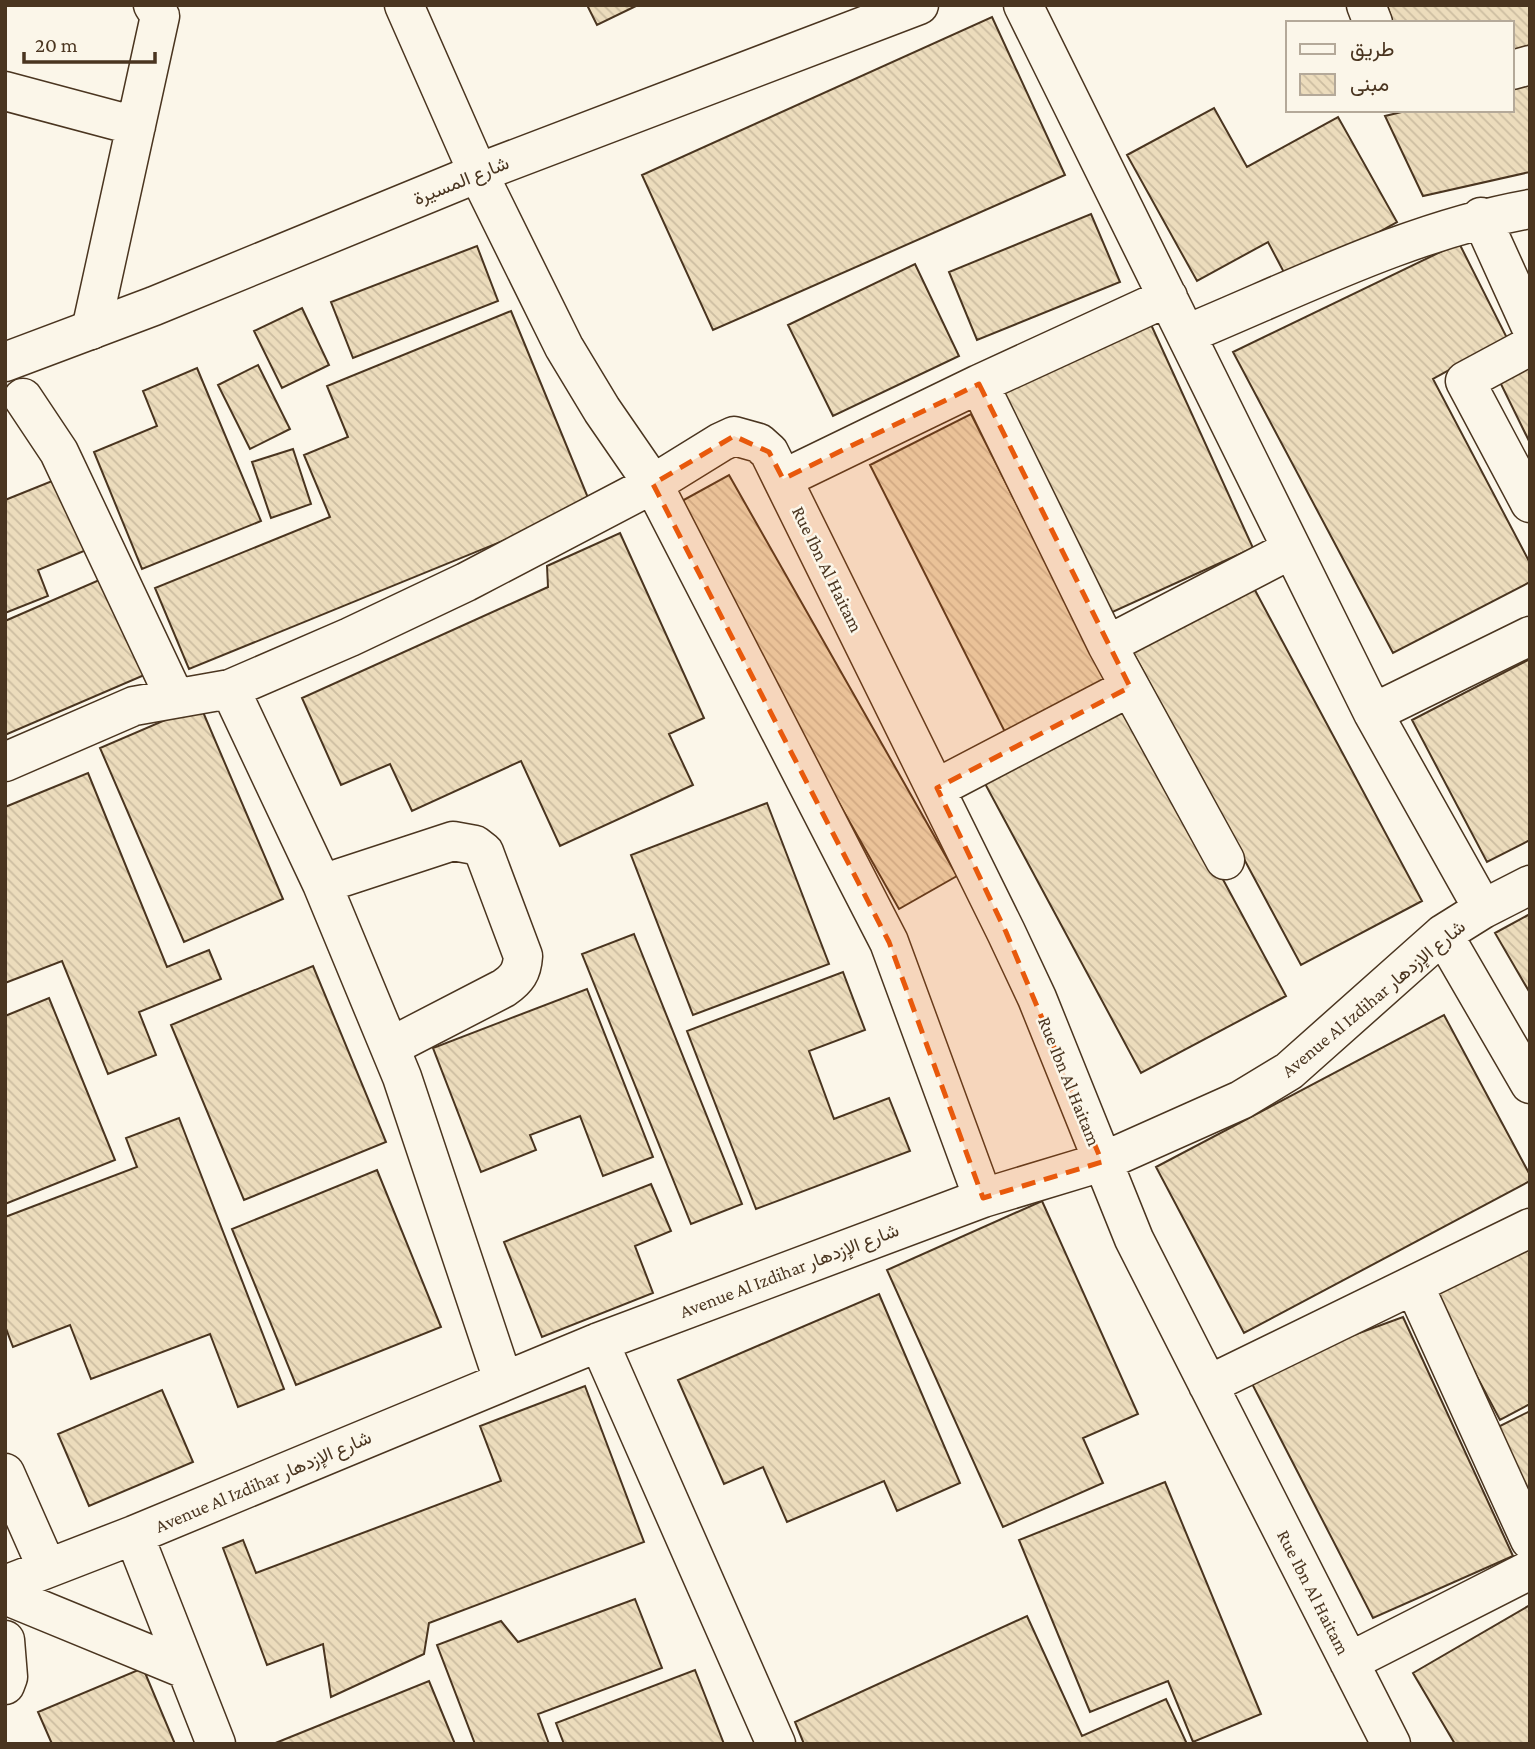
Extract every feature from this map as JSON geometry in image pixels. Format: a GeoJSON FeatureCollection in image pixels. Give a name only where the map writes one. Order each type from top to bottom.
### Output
{"type":"FeatureCollection","features":[{"type":"Feature","properties":{"kind":"street"},"geometry":{"type":"LineString","coordinates":[[91,330],[160,16],[153,5]]}},
{"type":"Feature","properties":{"kind":"street"},"geometry":{"type":"LineString","coordinates":[[404,5],[478,173],[564,347],[602,410],[653,484],[889,943],[983,1198]]}},
{"type":"Feature","properties":{"kind":"street","name":"شارع المسيرة"},"geometry":{"type":"LineString","coordinates":[[5,362],[91,330],[478,173],[919,5]]}},
{"type":"Feature","properties":{"kind":"street"},"geometry":{"type":"LineString","coordinates":[[1023,5],[1373,713],[1483,909]]}},
{"type":"Feature","properties":{"kind":"street"},"geometry":{"type":"LineString","coordinates":[[5,91],[136,126]]}},
{"type":"Feature","properties":{"kind":"street"},"geometry":{"type":"LineString","coordinates":[[1187,334],[1360,262],[1481,218],[1530,209]]}},
{"type":"Feature","properties":{"kind":"street"},"geometry":{"type":"LineString","coordinates":[[1481,218],[1530,325]]}},
{"type":"Feature","properties":{"kind":"street"},"geometry":{"type":"LineString","coordinates":[[783,480],[979,384],[1168,297]]}},
{"type":"Feature","properties":{"kind":"street"},"geometry":{"type":"LineString","coordinates":[[1530,346],[1465,381],[1530,503]]}},
{"type":"Feature","properties":{"kind":"street"},"geometry":{"type":"LineString","coordinates":[[979,384],[1107,645],[1225,860]]}},
{"type":"Feature","properties":{"kind":"street"},"geometry":{"type":"LineString","coordinates":[[23,398],[59,452],[175,698]]}},
{"type":"Feature","properties":{"kind":"street","name":"Rue Ibn Al Haitam"},"geometry":{"type":"LineString","coordinates":[[653,484],[734,436],[759,443],[769,452],[937,788],[1037,998],[1134,1240],[1391,1744]]}},
{"type":"Feature","properties":{"kind":"street"},"geometry":{"type":"LineString","coordinates":[[5,762],[110,715],[175,698],[230,689],[406,612],[653,484]]}},
{"type":"Feature","properties":{"kind":"street"},"geometry":{"type":"LineString","coordinates":[[1107,645],[1292,549]]}},
{"type":"Feature","properties":{"kind":"street"},"geometry":{"type":"LineString","coordinates":[[1373,713],[1530,636]]}},
{"type":"Feature","properties":{"kind":"street"},"geometry":{"type":"LineString","coordinates":[[937,788],[1130,687]]}},
{"type":"Feature","properties":{"kind":"street"},"geometry":{"type":"LineString","coordinates":[[230,689],[322,884],[390,1047],[430,1152],[503,1380]]}},
{"type":"Feature","properties":{"kind":"street"},"geometry":{"type":"LineString","coordinates":[[322,884],[453,841],[475,845],[484,852],[523,956],[522,968],[515,981],[504,988],[390,1047]]}},
{"type":"Feature","properties":{"kind":"street","name":"Avenue Al Izdihar شارع الإزدهار"},"geometry":{"type":"LineString","coordinates":[[5,1585],[134,1535],[599,1342],[983,1198],[1102,1162],[1241,1100],[1289,1071],[1443,934],[1483,909],[1530,885]]}},
{"type":"Feature","properties":{"kind":"street"},"geometry":{"type":"LineString","coordinates":[[1443,934],[1530,1084]]}},
{"type":"Feature","properties":{"kind":"street"},"geometry":{"type":"LineString","coordinates":[[1208,1385],[1530,1228]]}},
{"type":"Feature","properties":{"kind":"street"},"geometry":{"type":"LineString","coordinates":[[1414,1285],[1530,1539]]}},
{"type":"Feature","properties":{"kind":"street"},"geometry":{"type":"LineString","coordinates":[[599,1342],[776,1744]]}},
{"type":"Feature","properties":{"kind":"street"},"geometry":{"type":"LineString","coordinates":[[5,1472],[47,1568]]}},
{"type":"Feature","properties":{"kind":"street"},"geometry":{"type":"LineString","coordinates":[[134,1535],[216,1744]]}},
{"type":"Feature","properties":{"kind":"street"},"geometry":{"type":"LineString","coordinates":[[1349,1662],[1530,1570]]}},
{"type":"Feature","properties":{"kind":"street"},"geometry":{"type":"LineString","coordinates":[[5,1595],[186,1669]]}},
{"type":"Feature","properties":{"kind":"street"},"geometry":{"type":"LineString","coordinates":[[5,1640],[8,1677],[5,1685]]}},
{"type":"Feature","properties":{"kind":"highlighted area"},"geometry":{"type":"Polygon","coordinates":[[[979,384],[1130,687],[937,788],[1006,932],[1102,1162],[983,1198],[889,942],[653,484],[734,436],[769,452],[783,479],[979,384]]]}},
{"type":"Feature","properties":{"kind":"building"},"geometry":{"type":"Polygon","coordinates":[[[587,5],[638,5],[597,25],[587,5]]]}},
{"type":"Feature","properties":{"kind":"building"},"geometry":{"type":"Polygon","coordinates":[[[1387,5],[1530,5],[1530,45],[1514,50],[1514,21],[1392,21],[1387,5]]]}},
{"type":"Feature","properties":{"kind":"building"},"geometry":{"type":"Polygon","coordinates":[[[992,17],[1065,175],[713,330],[642,175],[992,17]]]}},
{"type":"Feature","properties":{"kind":"building"},"geometry":{"type":"Polygon","coordinates":[[[1530,84],[1530,172],[1423,196],[1385,116],[1402,112],[1514,112],[1514,88],[1530,84]]]}},
{"type":"Feature","properties":{"kind":"building"},"geometry":{"type":"Polygon","coordinates":[[[1214,108],[1247,167],[1338,117],[1397,222],[1289,282],[1268,242],[1197,281],[1127,155],[1214,108]]]}},
{"type":"Feature","properties":{"kind":"building"},"geometry":{"type":"Polygon","coordinates":[[[1091,214],[1120,282],[977,340],[949,272],[1091,214]]]}},
{"type":"Feature","properties":{"kind":"building"},"geometry":{"type":"Polygon","coordinates":[[[1459,243],[1507,338],[1433,379],[1530,563],[1530,582],[1393,653],[1233,352],[1459,243]]]}},
{"type":"Feature","properties":{"kind":"building"},"geometry":{"type":"Polygon","coordinates":[[[477,246],[498,301],[353,358],[331,302],[477,246]]]}},
{"type":"Feature","properties":{"kind":"building"},"geometry":{"type":"Polygon","coordinates":[[[915,264],[959,356],[833,416],[788,325],[915,264]]]}},
{"type":"Feature","properties":{"kind":"building"},"geometry":{"type":"Polygon","coordinates":[[[302,308],[329,365],[282,388],[254,331],[302,308]]]}},
{"type":"Feature","properties":{"kind":"building"},"geometry":{"type":"Polygon","coordinates":[[[511,311],[591,505],[189,669],[155,588],[330,517],[304,455],[348,437],[327,386],[511,311]]]}},
{"type":"Feature","properties":{"kind":"building"},"geometry":{"type":"Polygon","coordinates":[[[1148,318],[1253,548],[1106,615],[1000,385],[1148,318]]]}},
{"type":"Feature","properties":{"kind":"building"},"geometry":{"type":"Polygon","coordinates":[[[1530,360],[1530,443],[1497,376],[1530,360]]]}},
{"type":"Feature","properties":{"kind":"building"},"geometry":{"type":"Polygon","coordinates":[[[258,365],[290,429],[250,449],[218,385],[258,365]]]}},
{"type":"Feature","properties":{"kind":"building"},"geometry":{"type":"Polygon","coordinates":[[[197,368],[261,521],[142,569],[94,452],[157,426],[143,391],[197,368]]]}},
{"type":"Feature","properties":{"kind":"building"},"geometry":{"type":"Polygon","coordinates":[[[971,414],[1109,687],[1008,738],[870,465],[971,414]]]}},
{"type":"Feature","properties":{"kind":"building"},"geometry":{"type":"Polygon","coordinates":[[[293,449],[311,504],[271,518],[252,462],[293,449]]]}},
{"type":"Feature","properties":{"kind":"building"},"geometry":{"type":"Polygon","coordinates":[[[67,475],[96,546],[38,570],[48,596],[5,613],[5,500],[67,475]]]}},
{"type":"Feature","properties":{"kind":"building"},"geometry":{"type":"Polygon","coordinates":[[[729,475],[957,876],[899,909],[671,507],[729,475]]]}},
{"type":"Feature","properties":{"kind":"building"},"geometry":{"type":"Polygon","coordinates":[[[620,533],[704,718],[669,734],[693,785],[560,846],[521,761],[412,811],[390,764],[341,785],[302,698],[548,587],[547,566],[620,533]]]}},
{"type":"Feature","properties":{"kind":"building"},"geometry":{"type":"Polygon","coordinates":[[[113,574],[156,670],[5,735],[5,621],[113,574]]]}},
{"type":"Feature","properties":{"kind":"building"},"geometry":{"type":"Polygon","coordinates":[[[1249,579],[1422,901],[1301,965],[1128,643],[1249,579]]]}},
{"type":"Feature","properties":{"kind":"building"},"geometry":{"type":"Polygon","coordinates":[[[1530,659],[1530,840],[1487,862],[1412,720],[1530,659]]]}},
{"type":"Feature","properties":{"kind":"building"},"geometry":{"type":"Polygon","coordinates":[[[1127,702],[1286,996],[1141,1073],[983,780],[1127,702]]]}},
{"type":"Feature","properties":{"kind":"building"},"geometry":{"type":"Polygon","coordinates":[[[200,705],[283,899],[184,942],[100,748],[200,705]]]}},
{"type":"Feature","properties":{"kind":"building"},"geometry":{"type":"Polygon","coordinates":[[[88,773],[167,967],[209,950],[221,979],[139,1012],[156,1055],[108,1074],[62,961],[5,983],[5,807],[88,773]]]}},
{"type":"Feature","properties":{"kind":"building"},"geometry":{"type":"Polygon","coordinates":[[[767,803],[829,964],[693,1015],[631,855],[767,803]]]}},
{"type":"Feature","properties":{"kind":"building"},"geometry":{"type":"Polygon","coordinates":[[[1530,914],[1530,993],[1495,933],[1530,914]]]}},
{"type":"Feature","properties":{"kind":"building"},"geometry":{"type":"Polygon","coordinates":[[[634,934],[742,1204],[691,1224],[582,954],[634,934]]]}},
{"type":"Feature","properties":{"kind":"building"},"geometry":{"type":"Polygon","coordinates":[[[313,966],[386,1142],[244,1200],[171,1025],[313,966]]]}},
{"type":"Feature","properties":{"kind":"building"},"geometry":{"type":"Polygon","coordinates":[[[843,972],[865,1030],[809,1051],[834,1119],[889,1098],[910,1151],[756,1209],[687,1031],[843,972]]]}},
{"type":"Feature","properties":{"kind":"building"},"geometry":{"type":"Polygon","coordinates":[[[587,989],[653,1157],[603,1176],[580,1116],[530,1135],[536,1150],[481,1172],[433,1048],[587,989]]]}},
{"type":"Feature","properties":{"kind":"building"},"geometry":{"type":"Polygon","coordinates":[[[49,998],[115,1160],[5,1204],[5,1016],[49,998]]]}},
{"type":"Feature","properties":{"kind":"building"},"geometry":{"type":"Polygon","coordinates":[[[1444,1015],[1530,1175],[1530,1181],[1244,1333],[1156,1167],[1444,1015]]]}},
{"type":"Feature","properties":{"kind":"building"},"geometry":{"type":"Polygon","coordinates":[[[179,1118],[284,1389],[238,1407],[210,1334],[91,1379],[70,1325],[13,1347],[5,1326],[5,1217],[137,1167],[126,1138],[179,1118]]]}},
{"type":"Feature","properties":{"kind":"building"},"geometry":{"type":"Polygon","coordinates":[[[377,1170],[441,1327],[296,1385],[232,1229],[377,1170]]]}},
{"type":"Feature","properties":{"kind":"building"},"geometry":{"type":"Polygon","coordinates":[[[651,1184],[671,1231],[635,1246],[653,1293],[542,1337],[504,1242],[651,1184]]]}},
{"type":"Feature","properties":{"kind":"building"},"geometry":{"type":"Polygon","coordinates":[[[1042,1201],[1138,1414],[1083,1438],[1103,1483],[1003,1527],[887,1270],[1042,1201]]]}},
{"type":"Feature","properties":{"kind":"building"},"geometry":{"type":"Polygon","coordinates":[[[1530,1236],[1530,1404],[1500,1420],[1430,1288],[1530,1236]]]}},
{"type":"Feature","properties":{"kind":"building"},"geometry":{"type":"Polygon","coordinates":[[[879,1294],[960,1483],[897,1511],[884,1481],[787,1522],[763,1467],[724,1484],[678,1380],[879,1294]]]}},
{"type":"Feature","properties":{"kind":"building"},"geometry":{"type":"Polygon","coordinates":[[[1403,1317],[1513,1556],[1373,1618],[1247,1374],[1403,1317]]]}},
{"type":"Feature","properties":{"kind":"building"},"geometry":{"type":"Polygon","coordinates":[[[585,1386],[644,1542],[429,1623],[424,1654],[331,1697],[323,1644],[267,1665],[223,1548],[243,1540],[256,1573],[501,1481],[480,1426],[585,1386]]]}},
{"type":"Feature","properties":{"kind":"building"},"geometry":{"type":"Polygon","coordinates":[[[162,1390],[193,1462],[89,1506],[58,1434],[162,1390]]]}},
{"type":"Feature","properties":{"kind":"building"},"geometry":{"type":"Polygon","coordinates":[[[1530,1411],[1530,1499],[1494,1429],[1530,1411]]]}},
{"type":"Feature","properties":{"kind":"building"},"geometry":{"type":"Polygon","coordinates":[[[1165,1482],[1261,1714],[1193,1742],[1168,1681],[1090,1712],[1019,1540],[1165,1482]]]}},
{"type":"Feature","properties":{"kind":"building"},"geometry":{"type":"Polygon","coordinates":[[[635,1599],[662,1668],[538,1714],[549,1744],[475,1744],[437,1645],[501,1621],[518,1642],[635,1599]]]}},
{"type":"Feature","properties":{"kind":"building"},"geometry":{"type":"Polygon","coordinates":[[[1530,1605],[1530,1744],[1455,1744],[1413,1673],[1530,1605]]]}},
{"type":"Feature","properties":{"kind":"building"},"geometry":{"type":"Polygon","coordinates":[[[1027,1616],[1082,1736],[1166,1699],[1187,1744],[804,1744],[795,1722],[1027,1616]]]}},
{"type":"Feature","properties":{"kind":"building"},"geometry":{"type":"Polygon","coordinates":[[[143,1668],[175,1744],[52,1744],[38,1712],[143,1668]]]}},
{"type":"Feature","properties":{"kind":"building"},"geometry":{"type":"Polygon","coordinates":[[[695,1670],[724,1744],[564,1744],[556,1723],[695,1670]]]}},
{"type":"Feature","properties":{"kind":"building"},"geometry":{"type":"Polygon","coordinates":[[[429,1681],[455,1744],[273,1744],[429,1681]]]}}]}
